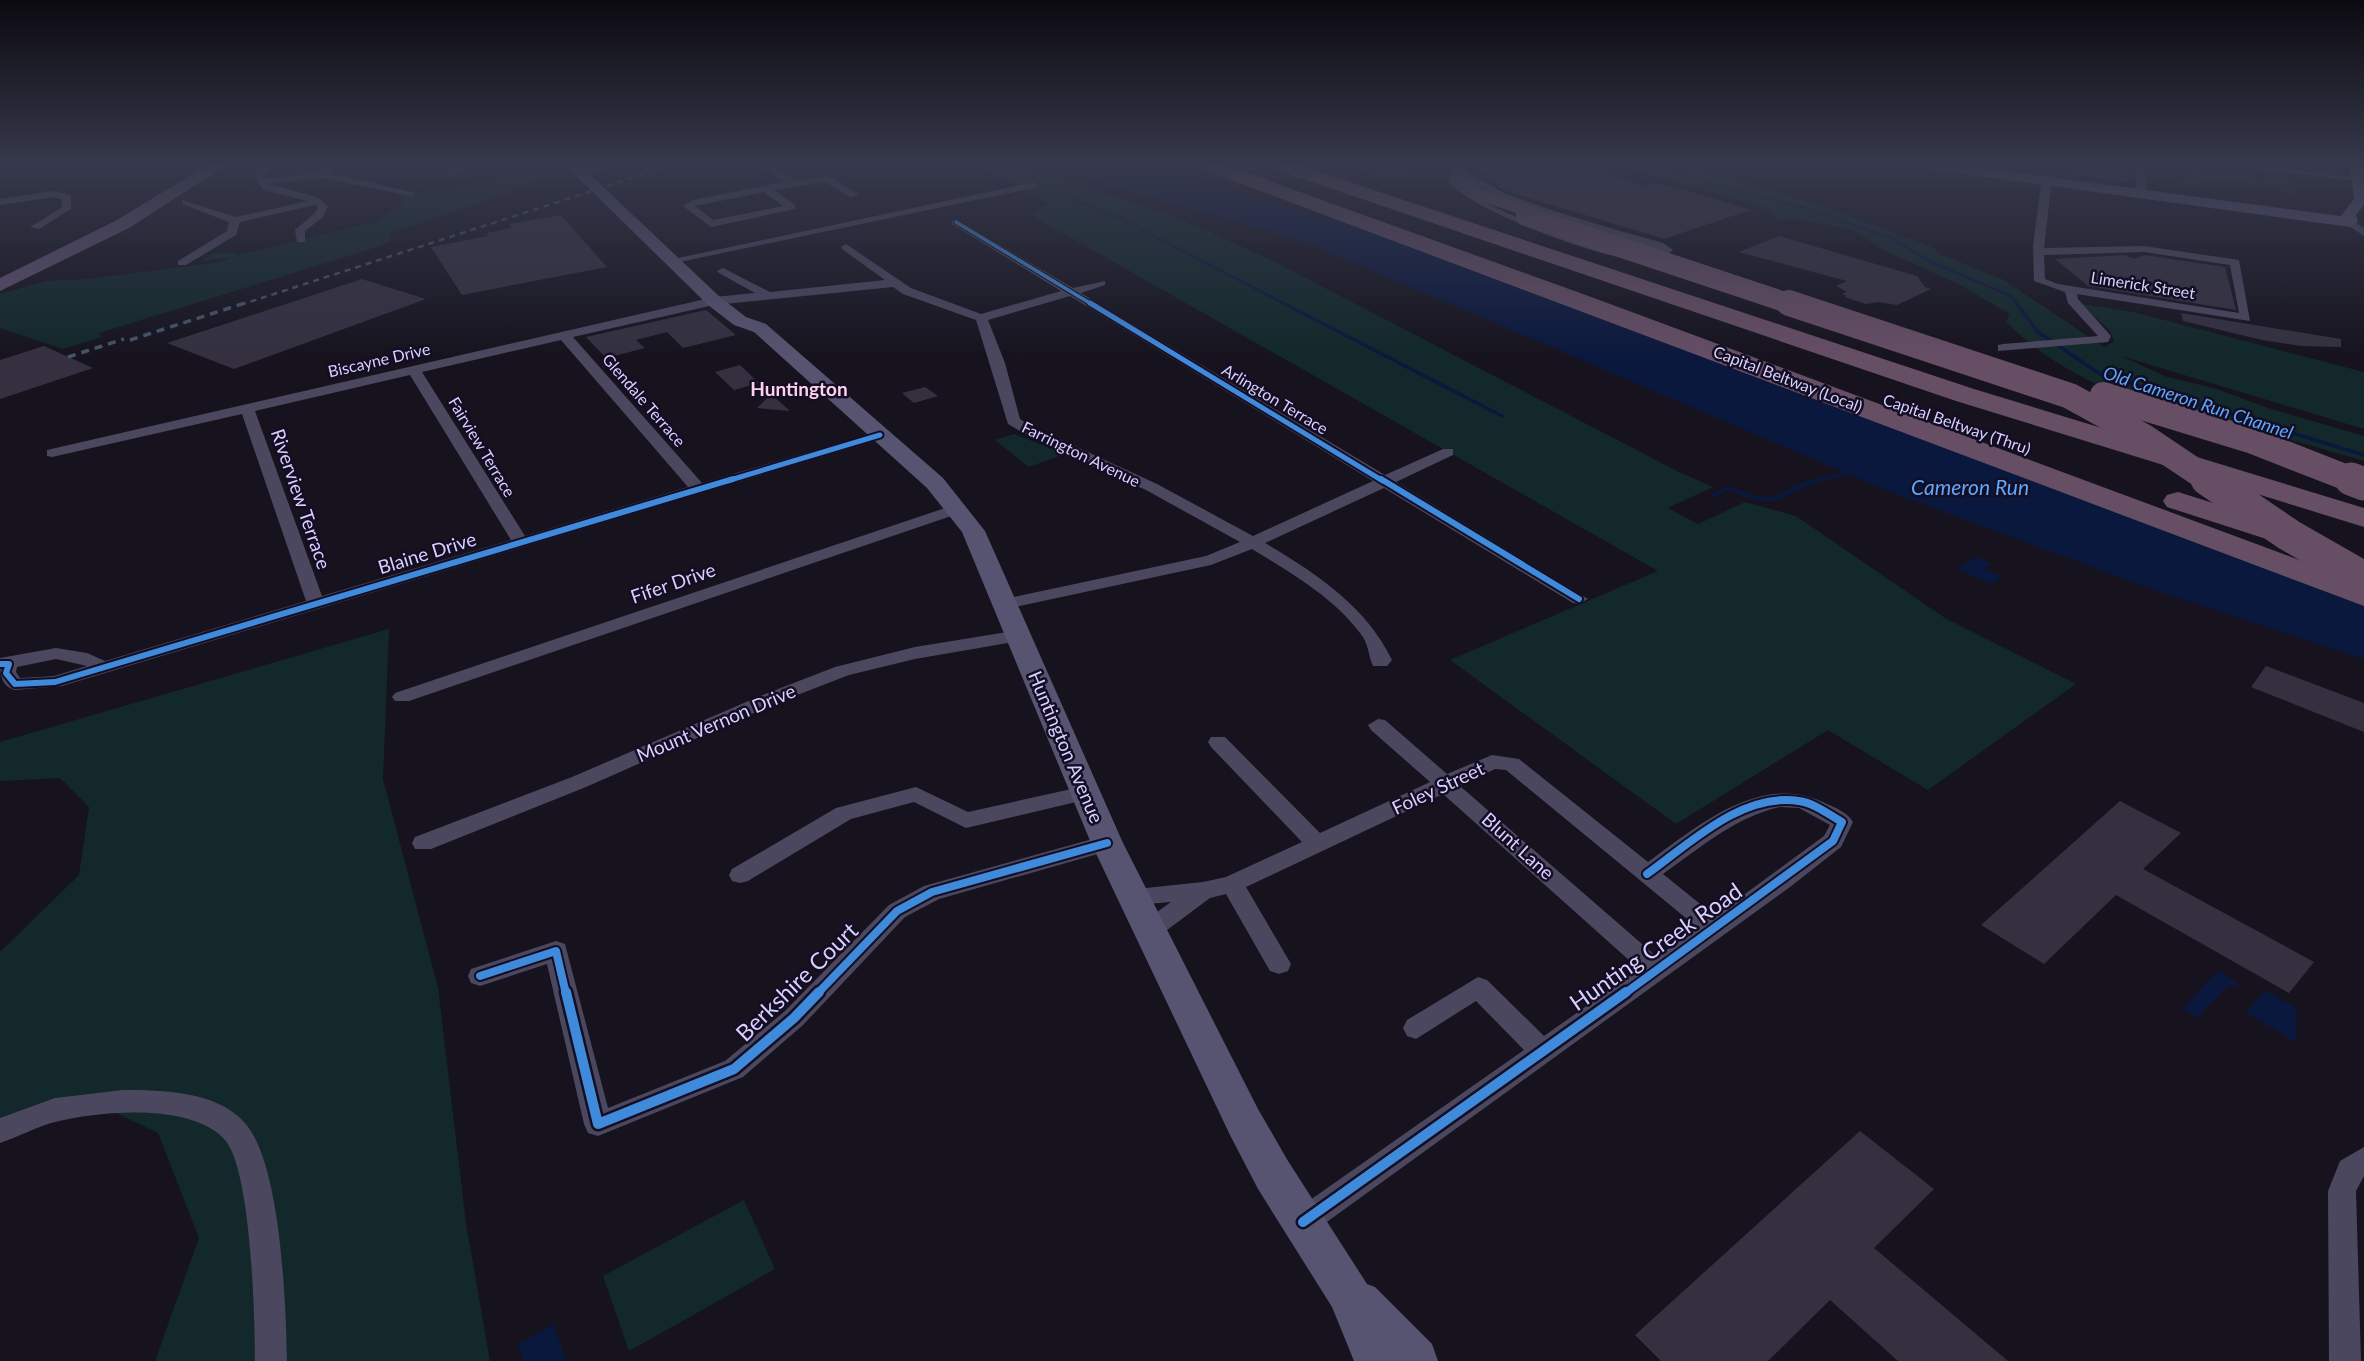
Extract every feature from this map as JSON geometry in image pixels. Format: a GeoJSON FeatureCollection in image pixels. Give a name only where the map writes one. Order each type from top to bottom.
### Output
{"type":"FeatureCollection","features":[{"type":"Feature","properties":{"kind":"highway","name":"Capital Beltway (Local)"},"geometry":{"type":"LineString","coordinates":[[1393,230],[2364,596]]}},
{"type":"Feature","properties":{"kind":"highway","name":"Capital Beltway (Thru)"},"geometry":{"type":"LineString","coordinates":[[1404,230],[2001,440],[2364,562]]}},
{"type":"Feature","properties":{"kind":"highway","name":"Capital Beltway (Thru)"},"geometry":{"type":"LineString","coordinates":[[1470,230],[2025,414],[2364,518]]}},
{"type":"Feature","properties":{"kind":"highway"},"geometry":{"type":"LineString","coordinates":[[1503,230],[2091,423],[2364,499]]}},
{"type":"Feature","properties":{"kind":"highway"},"geometry":{"type":"LineString","coordinates":[[1574,230],[2000,370],[2070,396],[2131,428],[2286,532],[2364,578]]}},
{"type":"Feature","properties":{"kind":"highway"},"geometry":{"type":"LineString","coordinates":[[1576,230],[2250,440],[2364,486]]}},
{"type":"Feature","properties":{"kind":"highway"},"geometry":{"type":"LineString","coordinates":[[1763,329],[1972,403],[2364,529]]}},
{"type":"Feature","properties":{"kind":"highway"},"geometry":{"type":"LineString","coordinates":[[1836,340],[2146,430],[2364,486]]}},
{"type":"Feature","properties":{"kind":"main road"},"geometry":{"type":"LineString","coordinates":[[0,283],[102,230]]}},
{"type":"Feature","properties":{"kind":"main road"},"geometry":{"type":"LineString","coordinates":[[0,283],[112,230]]}},
{"type":"Feature","properties":{"kind":"main road","name":"Huntington Avenue"},"geometry":{"type":"LineString","coordinates":[[640,230],[714,301],[740,321],[760,328],[935,483],[957,509],[981,545],[1107,843],[1244,1122],[1348,1292],[1377,1361]]}},
{"type":"Feature","properties":{"kind":"main road","name":"Huntington Avenue"},"geometry":{"type":"LineString","coordinates":[[656,230],[757,317],[760,328]]}},
{"type":"Feature","properties":{"kind":"main road","name":"Huntington Avenue"},"geometry":{"type":"LineString","coordinates":[[1348,1292],[1415,1361]]}},
{"type":"Feature","properties":{"kind":"street"},"geometry":{"type":"LineString","coordinates":[[182,263],[232,233],[233,230]]}},
{"type":"Feature","properties":{"kind":"street"},"geometry":{"type":"LineString","coordinates":[[301,230],[302,240]]}},
{"type":"Feature","properties":{"kind":"street"},"geometry":{"type":"LineString","coordinates":[[670,261],[821,230]]}},
{"type":"Feature","properties":{"kind":"street","name":"Arlington Terrace"},"geometry":{"type":"LineString","coordinates":[[968,230],[1579,599]]}},
{"type":"Feature","properties":{"kind":"street"},"geometry":{"type":"LineString","coordinates":[[1552,230],[1631,256],[1649,258],[1667,250],[1606,230]]}},
{"type":"Feature","properties":{"kind":"street"},"geometry":{"type":"LineString","coordinates":[[2040,251],[2042,230]]}},
{"type":"Feature","properties":{"kind":"street"},"geometry":{"type":"LineString","coordinates":[[846,247],[907,291],[981,318],[1101,284]]}},
{"type":"Feature","properties":{"kind":"street","name":"Limerick Street"},"geometry":{"type":"LineString","coordinates":[[2152,249],[2235,262],[2246,318],[2048,285],[2038,279],[2040,251],[2058,253],[2152,249]]}},
{"type":"Feature","properties":{"kind":"street"},"geometry":{"type":"LineString","coordinates":[[723,271],[767,295]]}},
{"type":"Feature","properties":{"kind":"street"},"geometry":{"type":"LineString","coordinates":[[714,301],[895,282]]}},
{"type":"Feature","properties":{"kind":"street"},"geometry":{"type":"LineString","coordinates":[[2003,348],[2100,338],[2072,300],[2071,290]]}},
{"type":"Feature","properties":{"kind":"street","name":"Biscayne Drive"},"geometry":{"type":"LineString","coordinates":[[52,453],[714,301]]}},
{"type":"Feature","properties":{"kind":"street","name":"Farrington Avenue"},"geometry":{"type":"LineString","coordinates":[[981,318],[998,363],[1013,421],[1134,479],[1252,542],[1330,596],[1376,640],[1381,651],[1380,662]]}},
{"type":"Feature","properties":{"kind":"street","name":"Glendale Terrace"},"geometry":{"type":"LineString","coordinates":[[564,335],[698,489]]}},
{"type":"Feature","properties":{"kind":"street","name":"Fairview Terrace"},"geometry":{"type":"LineString","coordinates":[[414,370],[520,542]]}},
{"type":"Feature","properties":{"kind":"street","name":"Riverview Terrace"},"geometry":{"type":"LineString","coordinates":[[247,408],[315,603]]}},
{"type":"Feature","properties":{"kind":"street","name":"Blaine Drive"},"geometry":{"type":"LineString","coordinates":[[101,667],[86,659],[63,654],[30,656],[5,664],[8,679],[24,685],[55,682],[880,435]]}},
{"type":"Feature","properties":{"kind":"street"},"geometry":{"type":"LineString","coordinates":[[1005,604],[1211,560],[1448,452]]}},
{"type":"Feature","properties":{"kind":"street","name":"Fifer Drive"},"geometry":{"type":"LineString","coordinates":[[402,697],[957,509]]}},
{"type":"Feature","properties":{"kind":"street","name":"Mount Vernon Drive"},"geometry":{"type":"LineString","coordinates":[[422,843],[579,782],[767,700],[842,671],[915,653],[1019,636]]}},
{"type":"Feature","properties":{"kind":"street","name":"Blunt Lane"},"geometry":{"type":"LineString","coordinates":[[1378,724],[1656,970]]}},
{"type":"Feature","properties":{"kind":"street"},"geometry":{"type":"LineString","coordinates":[[1218,742],[1317,844]]}},
{"type":"Feature","properties":{"kind":"street","name":"Foley Street"},"geometry":{"type":"LineString","coordinates":[[1143,913],[1203,891],[1232,884],[1492,762],[1512,764],[1715,929]]}},
{"type":"Feature","properties":{"kind":"street"},"geometry":{"type":"LineString","coordinates":[[740,874],[844,813],[915,794],[966,820],[1084,793]]}},
{"type":"Feature","properties":{"kind":"street","name":"Hunting Creek Road"},"geometry":{"type":"LineString","coordinates":[[1303,1222],[1715,929],[1833,841],[1842,822],[1800,801],[1776,799],[1748,807],[1647,874]]}},
{"type":"Feature","properties":{"kind":"street","name":"Berkshire Court"},"geometry":{"type":"LineString","coordinates":[[480,976],[556,951],[598,1124],[734,1069],[794,1018],[897,911],[914,901],[932,892],[1107,843]]}},
{"type":"Feature","properties":{"kind":"street"},"geometry":{"type":"LineString","coordinates":[[1232,884],[1279,964]]}},
{"type":"Feature","properties":{"kind":"street","name":"Foley Street"},"geometry":{"type":"LineString","coordinates":[[1143,913],[1203,891]]}},
{"type":"Feature","properties":{"kind":"street"},"geometry":{"type":"LineString","coordinates":[[1416,1027],[1478,987],[1543,1052]]}},
{"type":"Feature","properties":{"kind":"street"},"geometry":{"type":"LineString","coordinates":[[0,1131],[55,1110],[119,1102],[188,1107],[223,1121],[239,1138],[253,1166],[271,1316],[271,1361]]}},
{"type":"Feature","properties":{"kind":"street"},"geometry":{"type":"LineString","coordinates":[[2344,1361],[2342,1191],[2350,1170],[2364,1160]]}},
{"type":"Feature","properties":{"kind":"green space"},"geometry":{"type":"Polygon","coordinates":[[[344,230],[401,230],[390,233],[392,240],[374,248],[99,333],[102,337],[63,349],[0,328],[0,294],[46,281],[88,279],[220,262],[232,257],[201,261],[214,253],[238,253],[234,256],[344,230]]]}},
{"type":"Feature","properties":{"kind":"green space"},"geometry":{"type":"Polygon","coordinates":[[[1056,230],[1204,230],[1277,263],[1679,472],[1713,487],[1668,508],[1698,524],[1745,502],[1796,516],[1945,618],[2076,684],[1928,790],[1828,730],[1676,824],[1450,660],[1658,571],[1056,230]]]}},
{"type":"Feature","properties":{"kind":"green space"},"geometry":{"type":"Polygon","coordinates":[[[1851,230],[1886,230],[2004,280],[2104,347],[2114,342],[2110,331],[2082,304],[2133,312],[2364,372],[2364,429],[2121,356],[2167,377],[2214,388],[2268,408],[2364,436],[2364,461],[2094,383],[2058,363],[2026,340],[2006,322],[2010,314],[1962,286],[1880,248],[1851,230]]]}},
{"type":"Feature","properties":{"kind":"green space"},"geometry":{"type":"Polygon","coordinates":[[[1014,434],[1065,454],[1029,467],[995,440],[1014,434]]]}},
{"type":"Feature","properties":{"kind":"green space"},"geometry":{"type":"Polygon","coordinates":[[[389,629],[383,779],[438,988],[466,1223],[490,1361],[155,1361],[199,1238],[158,1133],[80,1096],[0,1122],[0,952],[79,875],[89,807],[60,778],[0,781],[0,742],[389,629]]]}},
{"type":"Feature","properties":{"kind":"green space"},"geometry":{"type":"Polygon","coordinates":[[[744,1200],[775,1269],[629,1351],[603,1276],[744,1200]]]}},
{"type":"Feature","properties":{"kind":"water","name":"Cameron Run"},"geometry":{"type":"Polygon","coordinates":[[[1262,230],[1366,230],[1385,235],[1860,416],[2364,590],[2364,659],[2157,591],[1893,493],[1305,242],[1262,230]]]}},
{"type":"Feature","properties":{"kind":"water"},"geometry":{"type":"Polygon","coordinates":[[[1977,557],[1991,564],[1984,569],[2002,577],[1991,584],[1957,569],[1977,557]]]}},
{"type":"Feature","properties":{"kind":"water"},"geometry":{"type":"Polygon","coordinates":[[[2218,970],[2239,984],[2236,987],[2230,984],[2197,1018],[2183,1009],[2218,970]]]}},
{"type":"Feature","properties":{"kind":"water"},"geometry":{"type":"Polygon","coordinates":[[[2266,990],[2297,1009],[2296,1042],[2245,1012],[2266,990]]]}},
{"type":"Feature","properties":{"kind":"water"},"geometry":{"type":"Polygon","coordinates":[[[554,1324],[566,1361],[524,1361],[518,1344],[554,1324]]]}},
{"type":"Feature","properties":{"kind":"building"},"geometry":{"type":"Polygon","coordinates":[[[504,230],[574,230],[607,267],[462,295],[431,247],[488,236],[487,233],[504,230]]]}},
{"type":"Feature","properties":{"kind":"building"},"geometry":{"type":"Polygon","coordinates":[[[1633,230],[1692,230],[1664,239],[1633,230]]]}},
{"type":"Feature","properties":{"kind":"building"},"geometry":{"type":"Polygon","coordinates":[[[1779,236],[1917,276],[1925,287],[1931,289],[1897,305],[1879,302],[1866,304],[1844,297],[1847,296],[1842,294],[1847,292],[1836,286],[1847,281],[1739,252],[1779,236]]]}},
{"type":"Feature","properties":{"kind":"building"},"geometry":{"type":"Polygon","coordinates":[[[2125,255],[2134,259],[2144,255],[2225,267],[2236,310],[2088,286],[2055,259],[2125,255]]]}},
{"type":"Feature","properties":{"kind":"building"},"geometry":{"type":"Polygon","coordinates":[[[362,279],[426,299],[234,369],[167,343],[362,279]]]}},
{"type":"Feature","properties":{"kind":"building"},"geometry":{"type":"Polygon","coordinates":[[[706,310],[736,335],[683,348],[667,332],[636,340],[645,348],[606,358],[586,337],[706,310]]]}},
{"type":"Feature","properties":{"kind":"building"},"geometry":{"type":"Polygon","coordinates":[[[2181,313],[2341,339],[2341,347],[2301,346],[2262,340],[2183,321],[2181,313]]]}},
{"type":"Feature","properties":{"kind":"building"},"geometry":{"type":"Polygon","coordinates":[[[44,346],[93,368],[0,399],[0,360],[44,346]]]}},
{"type":"Feature","properties":{"kind":"building"},"geometry":{"type":"Polygon","coordinates":[[[740,365],[759,383],[734,390],[715,372],[740,365]]]}},
{"type":"Feature","properties":{"kind":"building"},"geometry":{"type":"Polygon","coordinates":[[[925,387],[938,396],[914,403],[902,393],[925,387]]]}},
{"type":"Feature","properties":{"kind":"building"},"geometry":{"type":"Polygon","coordinates":[[[771,394],[790,411],[757,408],[771,394]]]}},
{"type":"Feature","properties":{"kind":"building"},"geometry":{"type":"Polygon","coordinates":[[[2266,666],[2364,703],[2364,732],[2251,687],[2266,666]]]}},
{"type":"Feature","properties":{"kind":"building"},"geometry":{"type":"Polygon","coordinates":[[[2120,801],[2181,833],[2143,869],[2314,962],[2289,993],[2116,895],[2044,964],[1981,925],[2120,801]]]}},
{"type":"Feature","properties":{"kind":"building"},"geometry":{"type":"Polygon","coordinates":[[[1860,1131],[1934,1189],[1874,1248],[2008,1361],[1898,1361],[1830,1300],[1768,1361],[1661,1361],[1635,1335],[1860,1131]]]}},
{"type":"Feature","properties":{"kind":"waterway"},"geometry":{"type":"LineString","coordinates":[[1141,230],[1287,305]]}},
{"type":"Feature","properties":{"kind":"waterway","name":"Old Cameron Run Channel"},"geometry":{"type":"LineString","coordinates":[[1867,230],[1891,238],[1933,263],[2011,296],[2017,305]]}},
{"type":"Feature","properties":{"kind":"waterway"},"geometry":{"type":"LineString","coordinates":[[1283,303],[1502,416]]}},
{"type":"Feature","properties":{"kind":"waterway","name":"Old Cameron Run Channel"},"geometry":{"type":"LineString","coordinates":[[2016,303],[2038,332],[2100,374],[2364,455]]}},
{"type":"Feature","properties":{"kind":"waterway"},"geometry":{"type":"LineString","coordinates":[[1818,480],[1850,472]]}},
{"type":"Feature","properties":{"kind":"waterway"},"geometry":{"type":"LineString","coordinates":[[1714,495],[1728,488],[1761,499],[1770,499],[1818,480]]}},
{"type":"Feature","properties":{"kind":"railway"},"geometry":{"type":"LineString","coordinates":[[240,305],[473,230]]}},
{"type":"Feature","properties":{"kind":"railway"},"geometry":{"type":"LineString","coordinates":[[130,340],[245,303]]}},
{"type":"Feature","properties":{"kind":"railway"},"geometry":{"type":"LineString","coordinates":[[68,357],[124,339]]}},
{"type":"Feature","properties":{"kind":"cycle path"},"geometry":{"type":"LineString","coordinates":[[968,230],[1579,599]]}},
{"type":"Feature","properties":{"kind":"cycle path"},"geometry":{"type":"LineString","coordinates":[[0,664],[9,664],[6,673],[15,684],[55,682],[880,435]]}},
{"type":"Feature","properties":{"kind":"cycle path"},"geometry":{"type":"LineString","coordinates":[[1303,1222],[1782,881],[1833,841],[1842,822],[1805,802],[1780,800],[1760,804],[1719,823],[1647,874]]}},
{"type":"Feature","properties":{"kind":"cycle path"},"geometry":{"type":"LineString","coordinates":[[480,976],[556,951],[598,1124],[734,1069],[794,1018],[897,911],[932,892],[1107,843]]}},
{"type":"Feature","properties":{"kind":"district","name":"Huntington"},"geometry":{"type":"Point","coordinates":[799,389]}}]}
